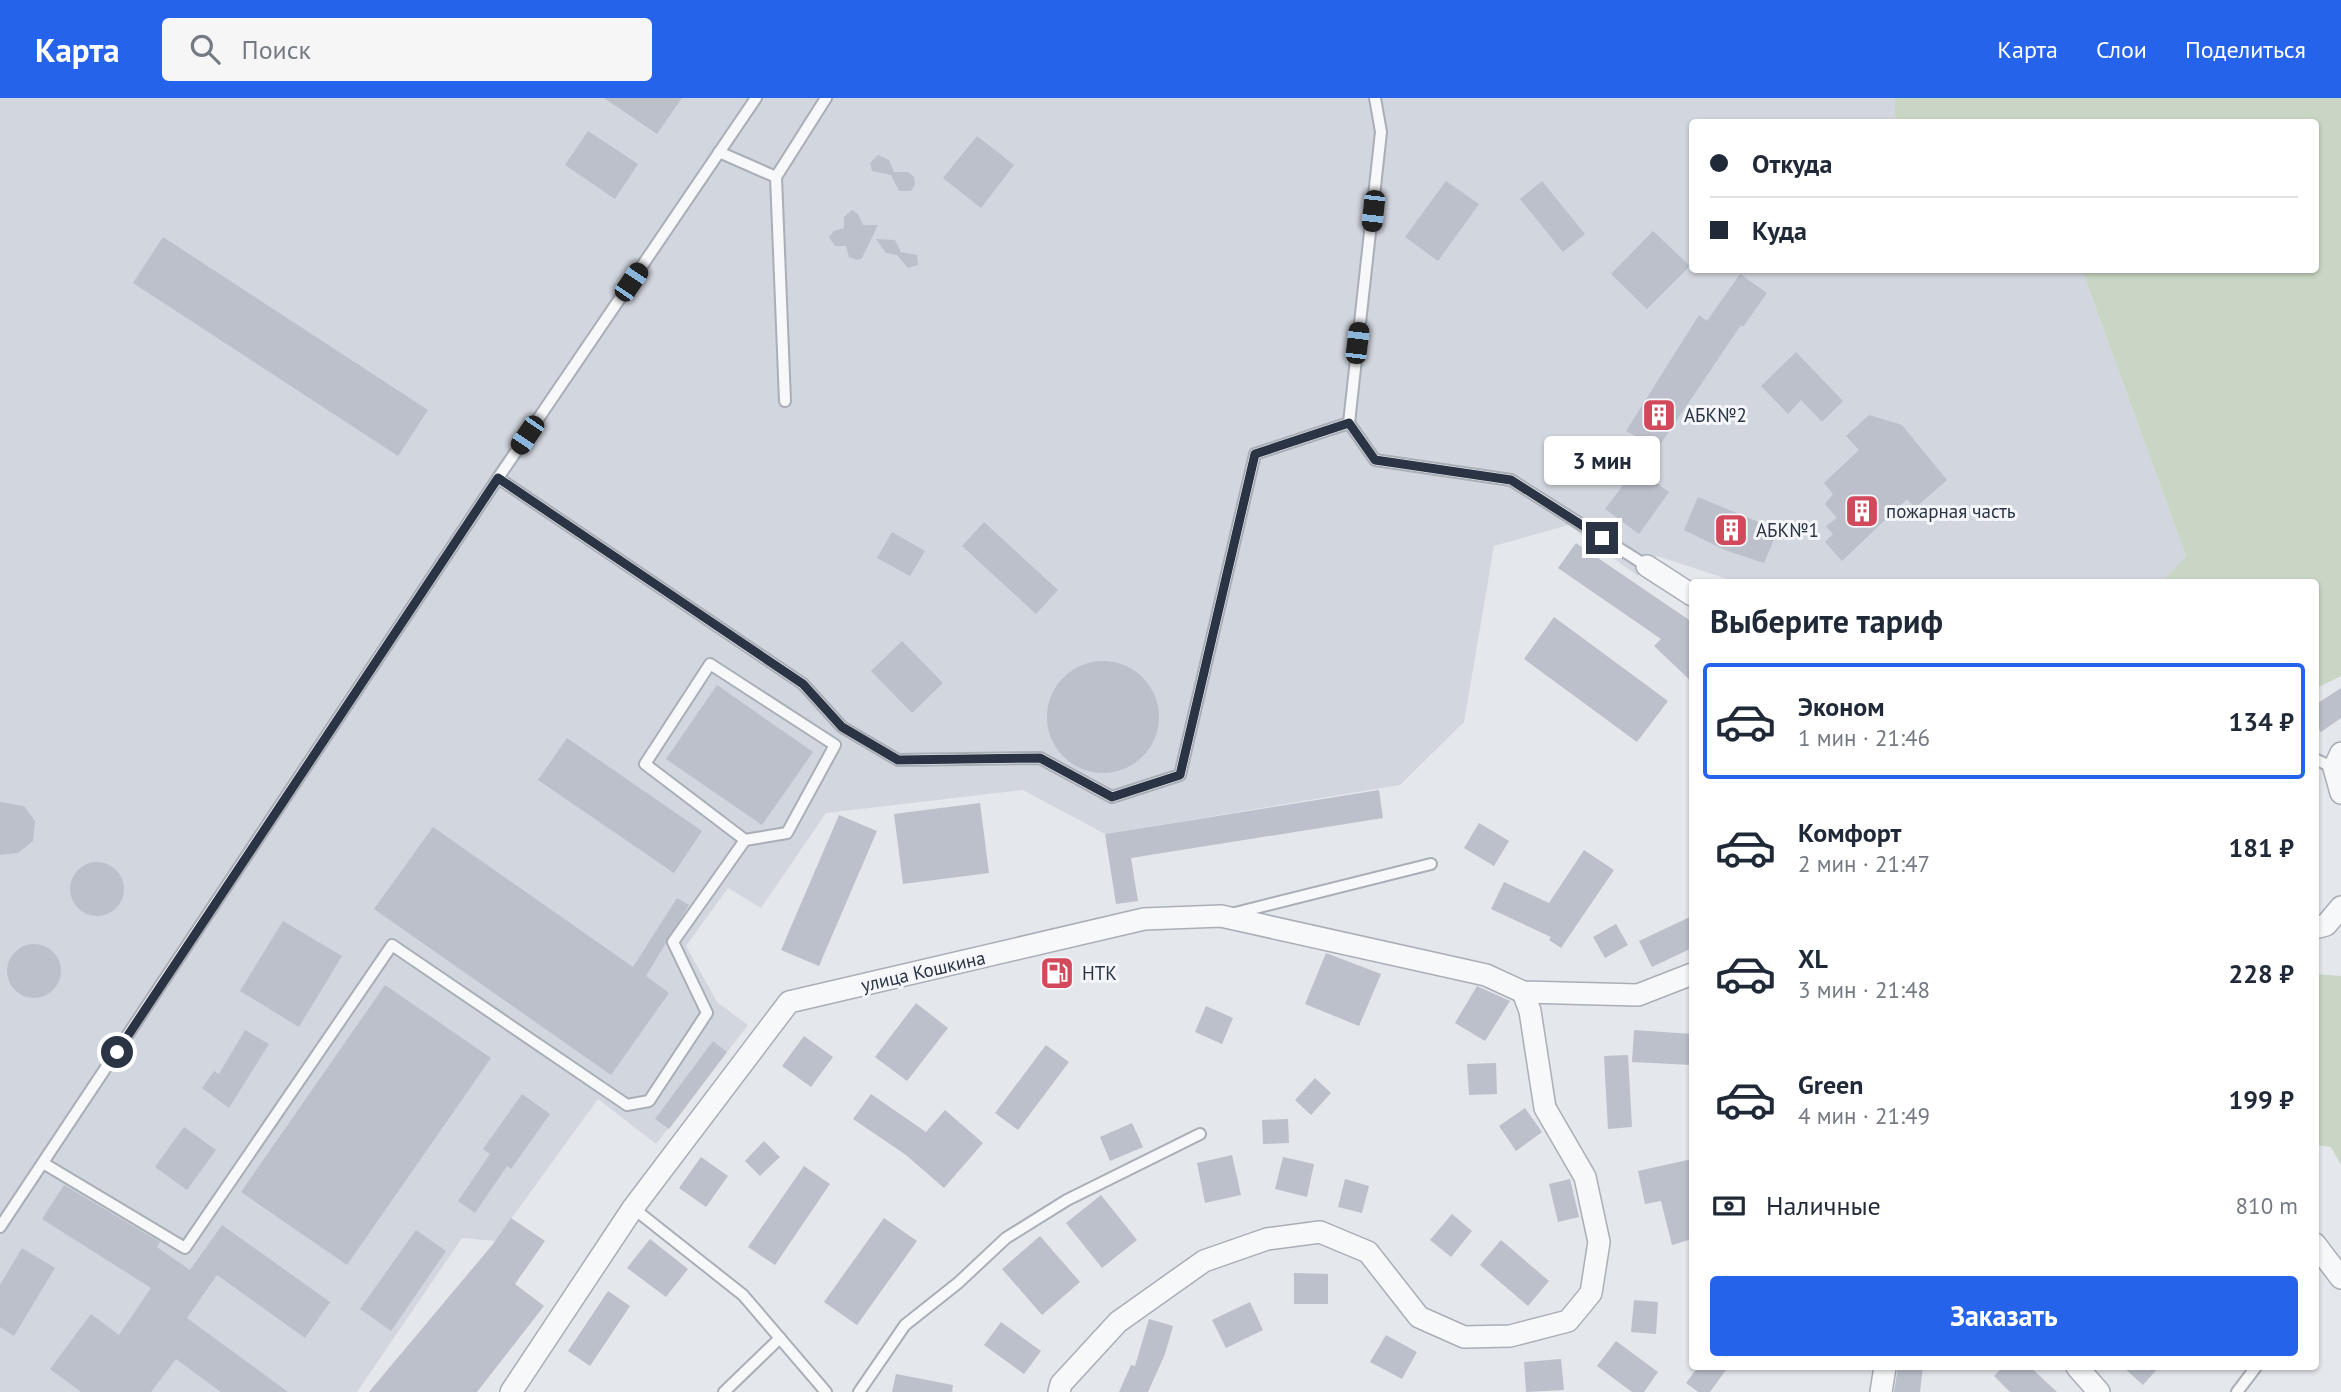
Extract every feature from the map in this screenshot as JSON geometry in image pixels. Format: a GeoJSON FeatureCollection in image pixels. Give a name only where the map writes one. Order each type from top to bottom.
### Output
{"type":"FeatureCollection","features":[{"type":"Feature","properties":{"kind":"street"},"geometry":{"type":"LineString","coordinates":[[1647,566],[1689,593]]}},
{"type":"Feature","properties":{"kind":"street"},"geometry":{"type":"LineString","coordinates":[[2330,760],[2341,793]]}},
{"type":"Feature","properties":{"kind":"street"},"geometry":{"type":"LineString","coordinates":[[2319,927],[2326,925],[2341,907]]}},
{"type":"Feature","properties":{"kind":"street","name":"улица Кошкина"},"geometry":{"type":"LineString","coordinates":[[512,1392],[633,1208],[789,1002],[1144,919],[1221,916],[1486,975],[1523,992]]}},
{"type":"Feature","properties":{"kind":"street"},"geometry":{"type":"LineString","coordinates":[[1059,1392],[1061,1384],[1118,1322],[1203,1261],[1267,1239],[1320,1232],[1368,1252],[1419,1317],[1464,1337],[1510,1336],[1568,1321],[1591,1293],[1599,1241],[1585,1177],[1545,1108],[1530,1011],[1523,992],[1638,995],[1689,975]]}},
{"type":"Feature","properties":{"kind":"street"},"geometry":{"type":"LineString","coordinates":[[2319,1249],[2341,1278]]}},
{"type":"Feature","properties":{"kind":"street"},"geometry":{"type":"LineString","coordinates":[[1881,1392],[1885,1370]]}},
{"type":"Feature","properties":{"kind":"street"},"geometry":{"type":"LineString","coordinates":[[2080,1370],[2099,1392]]}},
{"type":"Feature","properties":{"kind":"lane"},"geometry":{"type":"LineString","coordinates":[[0,1227],[498,478],[756,98]]}},
{"type":"Feature","properties":{"kind":"lane"},"geometry":{"type":"LineString","coordinates":[[785,401],[776,177],[826,98]]}},
{"type":"Feature","properties":{"kind":"lane"},"geometry":{"type":"LineString","coordinates":[[1375,98],[1381,131],[1349,423],[1375,460],[1511,480],[1647,566]]}},
{"type":"Feature","properties":{"kind":"lane"},"geometry":{"type":"LineString","coordinates":[[719,152],[776,177]]}},
{"type":"Feature","properties":{"kind":"lane"},"geometry":{"type":"LineString","coordinates":[[498,478],[803,684],[842,727],[898,760],[1040,758],[1112,797],[1180,775],[1255,454],[1349,423]]}},
{"type":"Feature","properties":{"kind":"lane"},"geometry":{"type":"LineString","coordinates":[[43,1163],[185,1248],[392,945],[626,1105],[649,1101],[707,1013],[673,942],[745,840],[788,833],[835,745],[710,664],[645,764],[745,840]]}},
{"type":"Feature","properties":{"kind":"lane"},"geometry":{"type":"LineString","coordinates":[[1221,916],[1431,864]]}},
{"type":"Feature","properties":{"kind":"lane"},"geometry":{"type":"LineString","coordinates":[[859,1392],[905,1325],[958,1283],[1006,1238],[1067,1200],[1200,1133]]}},
{"type":"Feature","properties":{"kind":"lane"},"geometry":{"type":"LineString","coordinates":[[633,1208],[743,1295],[826,1392]]}},
{"type":"Feature","properties":{"kind":"lane"},"geometry":{"type":"LineString","coordinates":[[724,1392],[780,1338]]}},
{"type":"Feature","properties":{"kind":"lane"},"geometry":{"type":"LineString","coordinates":[[2237,1392],[2254,1370]]}},
{"type":"Feature","properties":{"kind":"shaded area"},"geometry":{"type":"Polygon","coordinates":[[[0,98],[1895,98],[1895,116],[1898,119],[1689,119],[1689,273],[2083,273],[2186,556],[2165,579],[1728,579],[1657,556],[1638,576],[1568,525],[1494,546],[1464,722],[1400,785],[1105,834],[1023,790],[826,813],[761,908],[728,888],[686,946],[717,1002],[748,1025],[656,1144],[598,1099],[495,1241],[462,1238],[357,1392],[0,1392],[0,98]]]}},
{"type":"Feature","properties":{"kind":"green space"},"geometry":{"type":"Polygon","coordinates":[[[1895,98],[2341,98],[2341,676],[2319,687],[2319,579],[2165,579],[2186,556],[2083,273],[2319,273],[2319,119],[1898,119],[1895,116],[1895,98]]]}},
{"type":"Feature","properties":{"kind":"green space"},"geometry":{"type":"Polygon","coordinates":[[[2319,974],[2341,976],[2341,1165],[2331,1147],[2319,1146],[2319,974]]]}},
{"type":"Feature","properties":{"kind":"building"},"geometry":{"type":"Polygon","coordinates":[[[604,98],[682,98],[657,134],[604,98]]]}},
{"type":"Feature","properties":{"kind":"building"},"geometry":{"type":"Polygon","coordinates":[[[588,131],[638,164],[615,199],[565,165],[588,131]]]}},
{"type":"Feature","properties":{"kind":"building"},"geometry":{"type":"Polygon","coordinates":[[[977,136],[1014,165],[981,208],[943,178],[977,136]]]}},
{"type":"Feature","properties":{"kind":"building"},"geometry":{"type":"Polygon","coordinates":[[[878,155],[889,160],[894,172],[908,172],[914,177],[915,184],[911,191],[899,191],[891,175],[872,171],[870,163],[878,155]]]}},
{"type":"Feature","properties":{"kind":"building"},"geometry":{"type":"Polygon","coordinates":[[[1446,181],[1479,204],[1438,261],[1405,237],[1446,181]]]}},
{"type":"Feature","properties":{"kind":"building"},"geometry":{"type":"Polygon","coordinates":[[[1542,181],[1585,234],[1563,252],[1520,199],[1542,181]]]}},
{"type":"Feature","properties":{"kind":"building"},"geometry":{"type":"Polygon","coordinates":[[[852,210],[858,214],[863,225],[878,225],[862,258],[857,260],[849,257],[846,246],[835,246],[829,237],[834,231],[844,228],[844,217],[852,210]]]}},
{"type":"Feature","properties":{"kind":"building"},"geometry":{"type":"Polygon","coordinates":[[[1653,231],[1689,265],[1647,309],[1611,274],[1653,231]]]}},
{"type":"Feature","properties":{"kind":"building"},"geometry":{"type":"Polygon","coordinates":[[[163,237],[428,410],[398,456],[133,283],[163,237]]]}},
{"type":"Feature","properties":{"kind":"building"},"geometry":{"type":"Polygon","coordinates":[[[876,239],[895,240],[901,252],[917,255],[918,265],[908,268],[897,255],[886,253],[876,239]]]}},
{"type":"Feature","properties":{"kind":"building"},"geometry":{"type":"Polygon","coordinates":[[[1740,274],[1767,293],[1743,327],[1741,325],[1658,448],[1626,431],[1699,315],[1707,321],[1740,274]]]}},
{"type":"Feature","properties":{"kind":"building"},"geometry":{"type":"Polygon","coordinates":[[[1796,352],[1843,401],[1822,422],[1801,400],[1788,414],[1761,386],[1796,352]]]}},
{"type":"Feature","properties":{"kind":"building"},"geometry":{"type":"Polygon","coordinates":[[[1869,415],[1902,425],[1947,480],[1915,508],[1907,499],[1842,561],[1825,542],[1833,534],[1826,526],[1837,518],[1825,504],[1833,494],[1824,483],[1859,450],[1846,436],[1869,415]]]}},
{"type":"Feature","properties":{"kind":"building"},"geometry":{"type":"Polygon","coordinates":[[[1636,468],[1669,492],[1639,534],[1605,509],[1636,468]]]}},
{"type":"Feature","properties":{"kind":"building","name":"АБК№1"},"geometry":{"type":"Polygon","coordinates":[[[1698,497],[1778,530],[1764,563],[1725,550],[1684,530],[1698,497]]]}},
{"type":"Feature","properties":{"kind":"building"},"geometry":{"type":"Polygon","coordinates":[[[984,522],[1058,590],[1036,614],[962,546],[984,522]]]}},
{"type":"Feature","properties":{"kind":"building"},"geometry":{"type":"Polygon","coordinates":[[[892,532],[925,551],[910,576],[877,558],[892,532]]]}},
{"type":"Feature","properties":{"kind":"building"},"geometry":{"type":"Polygon","coordinates":[[[1576,543],[1689,620],[1689,679],[1654,646],[1661,639],[1558,568],[1576,543]]]}},
{"type":"Feature","properties":{"kind":"building"},"geometry":{"type":"Polygon","coordinates":[[[1554,617],[1668,701],[1637,742],[1524,659],[1554,617]]]}},
{"type":"Feature","properties":{"kind":"building"},"geometry":{"type":"Polygon","coordinates":[[[902,641],[943,683],[912,713],[871,671],[902,641]]]}},
{"type":"Feature","properties":{"kind":"building"},"geometry":{"type":"Polygon","coordinates":[[[1103,661],[1124,666],[1142,678],[1154,696],[1159,717],[1154,738],[1142,756],[1124,768],[1103,773],[1082,768],[1064,756],[1052,738],[1047,717],[1052,696],[1064,678],[1082,666],[1103,661]]]}},
{"type":"Feature","properties":{"kind":"building"},"geometry":{"type":"Polygon","coordinates":[[[717,685],[813,752],[762,825],[666,759],[717,685]]]}},
{"type":"Feature","properties":{"kind":"building"},"geometry":{"type":"Polygon","coordinates":[[[2341,688],[2341,718],[2321,732],[2319,729],[2319,702],[2341,688]]]}},
{"type":"Feature","properties":{"kind":"building"},"geometry":{"type":"Polygon","coordinates":[[[567,738],[702,831],[674,873],[538,780],[567,738]]]}},
{"type":"Feature","properties":{"kind":"building"},"geometry":{"type":"Polygon","coordinates":[[[1379,790],[1383,818],[1131,858],[1138,901],[1116,904],[1105,834],[1379,790]]]}},
{"type":"Feature","properties":{"kind":"building"},"geometry":{"type":"Polygon","coordinates":[[[0,802],[24,806],[35,821],[33,841],[18,853],[0,855],[0,802]]]}},
{"type":"Feature","properties":{"kind":"building"},"geometry":{"type":"Polygon","coordinates":[[[980,803],[989,873],[903,884],[894,814],[980,803]]]}},
{"type":"Feature","properties":{"kind":"building"},"geometry":{"type":"Polygon","coordinates":[[[839,815],[877,831],[819,966],[781,950],[839,815]]]}},
{"type":"Feature","properties":{"kind":"building"},"geometry":{"type":"Polygon","coordinates":[[[1479,823],[1509,841],[1494,866],[1464,848],[1479,823]]]}},
{"type":"Feature","properties":{"kind":"building"},"geometry":{"type":"Polygon","coordinates":[[[433,827],[633,967],[677,898],[689,905],[646,976],[669,993],[611,1075],[374,909],[433,827]]]}},
{"type":"Feature","properties":{"kind":"building"},"geometry":{"type":"Polygon","coordinates":[[[1584,850],[1614,870],[1561,948],[1549,940],[1551,937],[1491,909],[1504,882],[1549,903],[1584,850]]]}},
{"type":"Feature","properties":{"kind":"building"},"geometry":{"type":"Polygon","coordinates":[[[97,862],[116,870],[124,889],[116,908],[97,916],[78,908],[70,889],[78,870],[97,862]]]}},
{"type":"Feature","properties":{"kind":"building"},"geometry":{"type":"Polygon","coordinates":[[[1689,917],[1689,949],[1652,967],[1639,941],[1689,917]]]}},
{"type":"Feature","properties":{"kind":"building"},"geometry":{"type":"Polygon","coordinates":[[[283,921],[342,956],[299,1027],[240,991],[283,921]]]}},
{"type":"Feature","properties":{"kind":"building"},"geometry":{"type":"Polygon","coordinates":[[[1616,924],[1628,945],[1605,958],[1593,937],[1616,924]]]}},
{"type":"Feature","properties":{"kind":"building"},"geometry":{"type":"Polygon","coordinates":[[[34,944],[53,952],[61,971],[53,990],[34,998],[15,990],[7,971],[15,952],[34,944]]]}},
{"type":"Feature","properties":{"kind":"building"},"geometry":{"type":"Polygon","coordinates":[[[1326,953],[1381,974],[1359,1026],[1305,1004],[1326,953]]]}},
{"type":"Feature","properties":{"kind":"building"},"geometry":{"type":"Polygon","coordinates":[[[385,985],[491,1058],[347,1265],[241,1192],[385,985]]]}},
{"type":"Feature","properties":{"kind":"building"},"geometry":{"type":"Polygon","coordinates":[[[1477,986],[1510,1001],[1485,1041],[1455,1023],[1477,986]]]}},
{"type":"Feature","properties":{"kind":"building"},"geometry":{"type":"Polygon","coordinates":[[[916,1003],[948,1028],[907,1081],[875,1057],[916,1003]]]}},
{"type":"Feature","properties":{"kind":"building"},"geometry":{"type":"Polygon","coordinates":[[[1206,1006],[1233,1018],[1222,1044],[1195,1032],[1206,1006]]]}},
{"type":"Feature","properties":{"kind":"building"},"geometry":{"type":"Polygon","coordinates":[[[245,1030],[269,1044],[229,1108],[202,1088],[214,1071],[219,1074],[245,1030]]]}},
{"type":"Feature","properties":{"kind":"building"},"geometry":{"type":"Polygon","coordinates":[[[1634,1030],[1689,1034],[1689,1065],[1632,1062],[1634,1030]]]}},
{"type":"Feature","properties":{"kind":"building"},"geometry":{"type":"Polygon","coordinates":[[[804,1036],[833,1057],[811,1087],[782,1066],[804,1036]]]}},
{"type":"Feature","properties":{"kind":"building"},"geometry":{"type":"Polygon","coordinates":[[[713,1041],[727,1052],[669,1129],[655,1119],[713,1041]]]}},
{"type":"Feature","properties":{"kind":"building"},"geometry":{"type":"Polygon","coordinates":[[[1046,1045],[1069,1062],[1018,1130],[995,1113],[1046,1045]]]}},
{"type":"Feature","properties":{"kind":"building"},"geometry":{"type":"Polygon","coordinates":[[[1628,1055],[1632,1127],[1608,1129],[1604,1056],[1628,1055]]]}},
{"type":"Feature","properties":{"kind":"building"},"geometry":{"type":"Polygon","coordinates":[[[1496,1063],[1497,1094],[1469,1095],[1467,1064],[1496,1063]]]}},
{"type":"Feature","properties":{"kind":"building"},"geometry":{"type":"Polygon","coordinates":[[[1315,1078],[1331,1093],[1311,1115],[1295,1100],[1315,1078]]]}},
{"type":"Feature","properties":{"kind":"building"},"geometry":{"type":"Polygon","coordinates":[[[522,1094],[550,1114],[511,1169],[507,1166],[475,1213],[458,1201],[490,1154],[483,1149],[522,1094]]]}},
{"type":"Feature","properties":{"kind":"building"},"geometry":{"type":"Polygon","coordinates":[[[871,1094],[926,1132],[945,1110],[983,1143],[944,1188],[906,1155],[853,1119],[871,1094]]]}},
{"type":"Feature","properties":{"kind":"building"},"geometry":{"type":"Polygon","coordinates":[[[1525,1108],[1542,1132],[1516,1151],[1499,1126],[1525,1108]]]}},
{"type":"Feature","properties":{"kind":"building"},"geometry":{"type":"Polygon","coordinates":[[[1288,1119],[1289,1143],[1263,1144],[1262,1120],[1288,1119]]]}},
{"type":"Feature","properties":{"kind":"building"},"geometry":{"type":"Polygon","coordinates":[[[1132,1123],[1143,1147],[1110,1161],[1100,1137],[1132,1123]]]}},
{"type":"Feature","properties":{"kind":"building"},"geometry":{"type":"Polygon","coordinates":[[[184,1127],[216,1150],[187,1190],[155,1167],[184,1127]]]}},
{"type":"Feature","properties":{"kind":"building"},"geometry":{"type":"Polygon","coordinates":[[[764,1141],[780,1157],[760,1176],[745,1161],[764,1141]]]}},
{"type":"Feature","properties":{"kind":"building"},"geometry":{"type":"Polygon","coordinates":[[[1232,1155],[1241,1195],[1205,1203],[1197,1163],[1232,1155]]]}},
{"type":"Feature","properties":{"kind":"building"},"geometry":{"type":"Polygon","coordinates":[[[701,1157],[728,1176],[706,1207],[679,1188],[701,1157]]]}},
{"type":"Feature","properties":{"kind":"building"},"geometry":{"type":"Polygon","coordinates":[[[1283,1157],[1314,1164],[1307,1197],[1275,1189],[1283,1157]]]}},
{"type":"Feature","properties":{"kind":"building"},"geometry":{"type":"Polygon","coordinates":[[[1689,1160],[1689,1240],[1672,1245],[1661,1201],[1645,1204],[1638,1171],[1689,1160]]]}},
{"type":"Feature","properties":{"kind":"building"},"geometry":{"type":"Polygon","coordinates":[[[804,1166],[830,1184],[775,1265],[748,1247],[804,1166]]]}},
{"type":"Feature","properties":{"kind":"building"},"geometry":{"type":"Polygon","coordinates":[[[1345,1179],[1369,1186],[1362,1213],[1338,1207],[1345,1179]]]}},
{"type":"Feature","properties":{"kind":"building"},"geometry":{"type":"Polygon","coordinates":[[[1570,1179],[1579,1217],[1558,1222],[1549,1184],[1570,1179]]]}},
{"type":"Feature","properties":{"kind":"building"},"geometry":{"type":"Polygon","coordinates":[[[64,1185],[160,1242],[157,1247],[190,1270],[222,1225],[330,1302],[305,1338],[217,1275],[187,1318],[288,1392],[221,1392],[176,1359],[151,1392],[81,1392],[50,1369],[91,1314],[119,1335],[151,1288],[42,1219],[64,1185]]]}},
{"type":"Feature","properties":{"kind":"building"},"geometry":{"type":"Polygon","coordinates":[[[1101,1195],[1137,1240],[1102,1268],[1066,1223],[1101,1195]]]}},
{"type":"Feature","properties":{"kind":"building"},"geometry":{"type":"Polygon","coordinates":[[[1452,1214],[1472,1231],[1451,1257],[1430,1240],[1452,1214]]]}},
{"type":"Feature","properties":{"kind":"building"},"geometry":{"type":"Polygon","coordinates":[[[511,1218],[545,1241],[515,1284],[544,1306],[477,1392],[369,1392],[493,1244],[511,1218]]]}},
{"type":"Feature","properties":{"kind":"building"},"geometry":{"type":"Polygon","coordinates":[[[884,1218],[917,1241],[857,1325],[824,1302],[884,1218]]]}},
{"type":"Feature","properties":{"kind":"building"},"geometry":{"type":"Polygon","coordinates":[[[416,1230],[446,1251],[391,1331],[360,1309],[416,1230]]]}},
{"type":"Feature","properties":{"kind":"building"},"geometry":{"type":"Polygon","coordinates":[[[1040,1236],[1080,1282],[1042,1315],[1002,1269],[1040,1236]]]}},
{"type":"Feature","properties":{"kind":"building"},"geometry":{"type":"Polygon","coordinates":[[[650,1239],[688,1269],[666,1297],[627,1268],[650,1239]]]}},
{"type":"Feature","properties":{"kind":"building"},"geometry":{"type":"Polygon","coordinates":[[[1501,1240],[1549,1281],[1528,1306],[1480,1265],[1501,1240]]]}},
{"type":"Feature","properties":{"kind":"building"},"geometry":{"type":"Polygon","coordinates":[[[22,1248],[55,1268],[14,1336],[0,1327],[0,1285],[22,1248]]]}},
{"type":"Feature","properties":{"kind":"building"},"geometry":{"type":"Polygon","coordinates":[[[1294,1273],[1328,1274],[1328,1304],[1294,1304],[1294,1273]]]}},
{"type":"Feature","properties":{"kind":"building"},"geometry":{"type":"Polygon","coordinates":[[[608,1291],[630,1306],[590,1366],[568,1351],[608,1291]]]}},
{"type":"Feature","properties":{"kind":"building"},"geometry":{"type":"Polygon","coordinates":[[[1634,1300],[1658,1302],[1656,1334],[1631,1332],[1634,1300]]]}},
{"type":"Feature","properties":{"kind":"building"},"geometry":{"type":"Polygon","coordinates":[[[1250,1302],[1263,1330],[1226,1348],[1212,1320],[1250,1302]]]}},
{"type":"Feature","properties":{"kind":"building"},"geometry":{"type":"Polygon","coordinates":[[[1149,1319],[1173,1326],[1165,1354],[1148,1392],[1119,1392],[1131,1365],[1135,1366],[1149,1319]]]}},
{"type":"Feature","properties":{"kind":"building"},"geometry":{"type":"Polygon","coordinates":[[[1001,1322],[1041,1351],[1024,1374],[984,1345],[1001,1322]]]}},
{"type":"Feature","properties":{"kind":"building"},"geometry":{"type":"Polygon","coordinates":[[[1386,1335],[1417,1352],[1402,1379],[1370,1362],[1386,1335]]]}},
{"type":"Feature","properties":{"kind":"building"},"geometry":{"type":"Polygon","coordinates":[[[1616,1341],[1658,1372],[1644,1392],[1632,1392],[1597,1366],[1616,1341]]]}},
{"type":"Feature","properties":{"kind":"building"},"geometry":{"type":"Polygon","coordinates":[[[1561,1359],[1564,1390],[1526,1392],[1524,1362],[1561,1359]]]}},
{"type":"Feature","properties":{"kind":"building"},"geometry":{"type":"Polygon","coordinates":[[[1696,1370],[1726,1370],[1710,1392],[1698,1392],[1686,1383],[1696,1370]]]}},
{"type":"Feature","properties":{"kind":"building"},"geometry":{"type":"Polygon","coordinates":[[[1898,1370],[1923,1370],[1920,1392],[1894,1392],[1898,1370]]]}},
{"type":"Feature","properties":{"kind":"building"},"geometry":{"type":"Polygon","coordinates":[[[2000,1370],[2033,1370],[2057,1392],[2010,1392],[1994,1376],[2000,1370]]]}},
{"type":"Feature","properties":{"kind":"building"},"geometry":{"type":"Polygon","coordinates":[[[2126,1370],[2156,1370],[2143,1385],[2126,1370]]]}},
{"type":"Feature","properties":{"kind":"building"},"geometry":{"type":"Polygon","coordinates":[[[896,1374],[953,1385],[952,1392],[892,1392],[896,1374]]]}},
{"type":"Feature","properties":{"kind":"place","name":"АБК№2"},"geometry":{"type":"Point","coordinates":[1659,415]}},
{"type":"Feature","properties":{"kind":"place","name":"пожарная часть"},"geometry":{"type":"Point","coordinates":[1862,511]}},
{"type":"Feature","properties":{"kind":"place","name":"АБК№1"},"geometry":{"type":"Point","coordinates":[1731,530]}},
{"type":"Feature","properties":{"kind":"place","name":"НТК"},"geometry":{"type":"Point","coordinates":[1057,973]}},
{"type":"Feature","properties":{"kind":"route"},"geometry":{"type":"LineString","coordinates":[[117,1052],[498,478],[803,684],[842,727],[898,760],[1040,758],[1112,797],[1180,775],[1255,454],[1349,423],[1375,460],[1511,480],[1602,538]]}}]}
